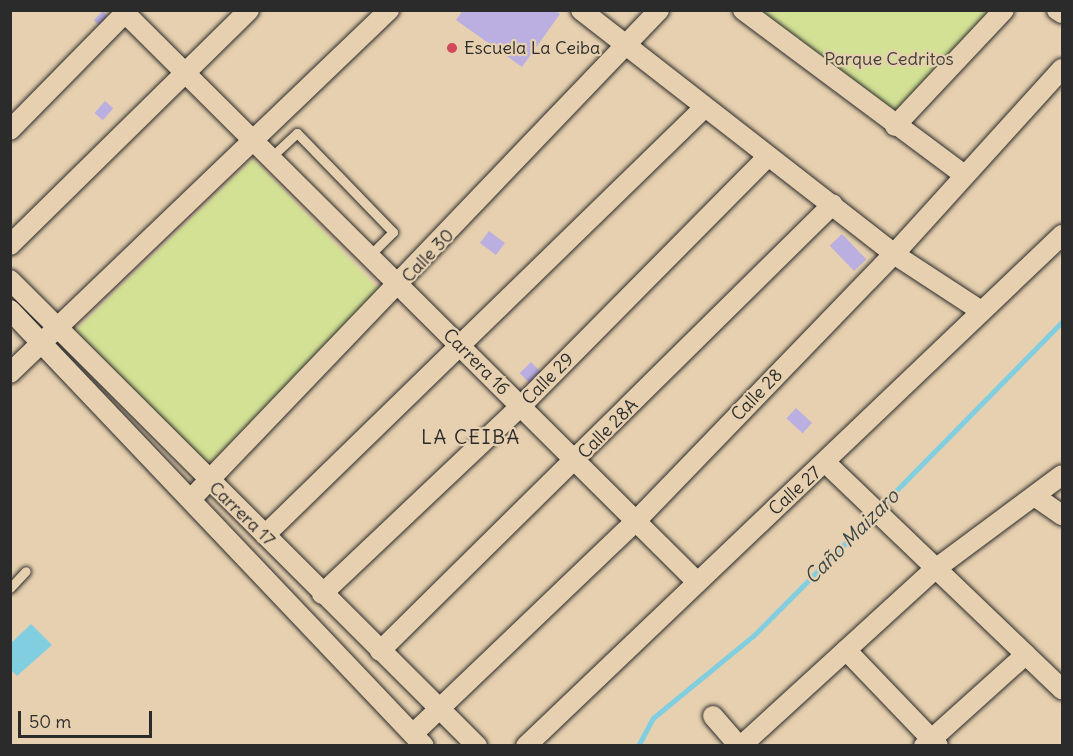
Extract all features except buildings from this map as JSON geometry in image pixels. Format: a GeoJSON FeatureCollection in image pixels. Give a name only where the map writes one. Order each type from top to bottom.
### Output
{"type":"FeatureCollection","features":[{"type":"Feature","properties":{"kind":"street"},"geometry":{"type":"LineString","coordinates":[[10,245],[186,77],[249,10]]}},
{"type":"Feature","properties":{"kind":"street"},"geometry":{"type":"LineString","coordinates":[[10,373],[252,144],[389,10]]}},
{"type":"Feature","properties":{"kind":"street"},"geometry":{"type":"LineString","coordinates":[[581,10],[767,157],[833,204],[894,254],[981,310]]}},
{"type":"Feature","properties":{"kind":"street","name":"Calle 30"},"geometry":{"type":"LineString","coordinates":[[193,497],[627,48],[659,10]]}},
{"type":"Feature","properties":{"kind":"street"},"geometry":{"type":"LineString","coordinates":[[743,10],[895,126],[964,175]]}},
{"type":"Feature","properties":{"kind":"street"},"geometry":{"type":"LineString","coordinates":[[895,126],[1004,10]]}},
{"type":"Feature","properties":{"kind":"street"},"geometry":{"type":"LineString","coordinates":[[1057,10],[1062,13]]}},
{"type":"Feature","properties":{"kind":"street"},"geometry":{"type":"LineString","coordinates":[[10,130],[125,12]]}},
{"type":"Feature","properties":{"kind":"street","name":"Carrera 16"},"geometry":{"type":"LineString","coordinates":[[125,12],[186,77],[367,259],[459,344],[634,523],[697,582]]}},
{"type":"Feature","properties":{"kind":"street","name":"Calle 28"},"geometry":{"type":"LineString","coordinates":[[420,739],[439,711],[634,523],[894,254],[1062,69]]}},
{"type":"Feature","properties":{"kind":"street"},"geometry":{"type":"LineString","coordinates":[[265,535],[704,108]]}},
{"type":"Feature","properties":{"kind":"street","name":"Calle 29"},"geometry":{"type":"LineString","coordinates":[[322,594],[520,407],[767,157]]}},
{"type":"Feature","properties":{"kind":"street","name":"Calle 28A"},"geometry":{"type":"LineString","coordinates":[[380,651],[833,204]]}},
{"type":"Feature","properties":{"kind":"street","name":"Calle 27"},"geometry":{"type":"LineString","coordinates":[[526,746],[697,582],[826,463],[981,310],[1062,235]]}},
{"type":"Feature","properties":{"kind":"street","name":"Carrera 17"},"geometry":{"type":"LineString","coordinates":[[10,280],[209,482],[477,746]]}},
{"type":"Feature","properties":{"kind":"street","name":"Carrera 17"},"geometry":{"type":"LineString","coordinates":[[10,310],[193,497],[420,739]]}},
{"type":"Feature","properties":{"kind":"street"},"geometry":{"type":"LineString","coordinates":[[826,463],[934,570],[1062,689]]}},
{"type":"Feature","properties":{"kind":"street"},"geometry":{"type":"LineString","coordinates":[[713,716],[740,746],[934,570],[1036,498],[1062,474]]}},
{"type":"Feature","properties":{"kind":"street"},"geometry":{"type":"LineString","coordinates":[[1036,498],[1062,515]]}},
{"type":"Feature","properties":{"kind":"street"},"geometry":{"type":"LineString","coordinates":[[846,650],[931,743],[1026,654]]}},
{"type":"Feature","properties":{"kind":"lane"},"geometry":{"type":"LineString","coordinates":[[268,160],[297,133],[393,232],[367,259]]}},
{"type":"Feature","properties":{"kind":"lane"},"geometry":{"type":"LineString","coordinates":[[10,588],[26,571]]}},
{"type":"Feature","properties":{"kind":"green space","name":"Parque Cedritos"},"geometry":{"type":"Polygon","coordinates":[[[745,11],[1003,11],[895,122],[745,11]]]}},
{"type":"Feature","properties":{"kind":"green space"},"geometry":{"type":"Polygon","coordinates":[[[253,159],[384,294],[207,465],[76,330],[253,159]]]}},
{"type":"Feature","properties":{"kind":"water"},"geometry":{"type":"Polygon","coordinates":[[[31,624],[52,645],[17,676],[11,670],[11,643],[31,624]]]}},
{"type":"Feature","properties":{"kind":"waterway","name":"Caño Maizaro"},"geometry":{"type":"LineString","coordinates":[[879,508],[1062,322]]}},
{"type":"Feature","properties":{"kind":"waterway","name":"Caño Maizaro"},"geometry":{"type":"LineString","coordinates":[[638,746],[653,718],[753,636],[873,515]]}},
{"type":"Feature","properties":{"kind":"place","name":"Escuela La Ceiba"},"geometry":{"type":"Point","coordinates":[452,48]}},
{"type":"Feature","properties":{"kind":"district","name":"LA CEIBA"},"geometry":{"type":"Point","coordinates":[471,436]}}]}
